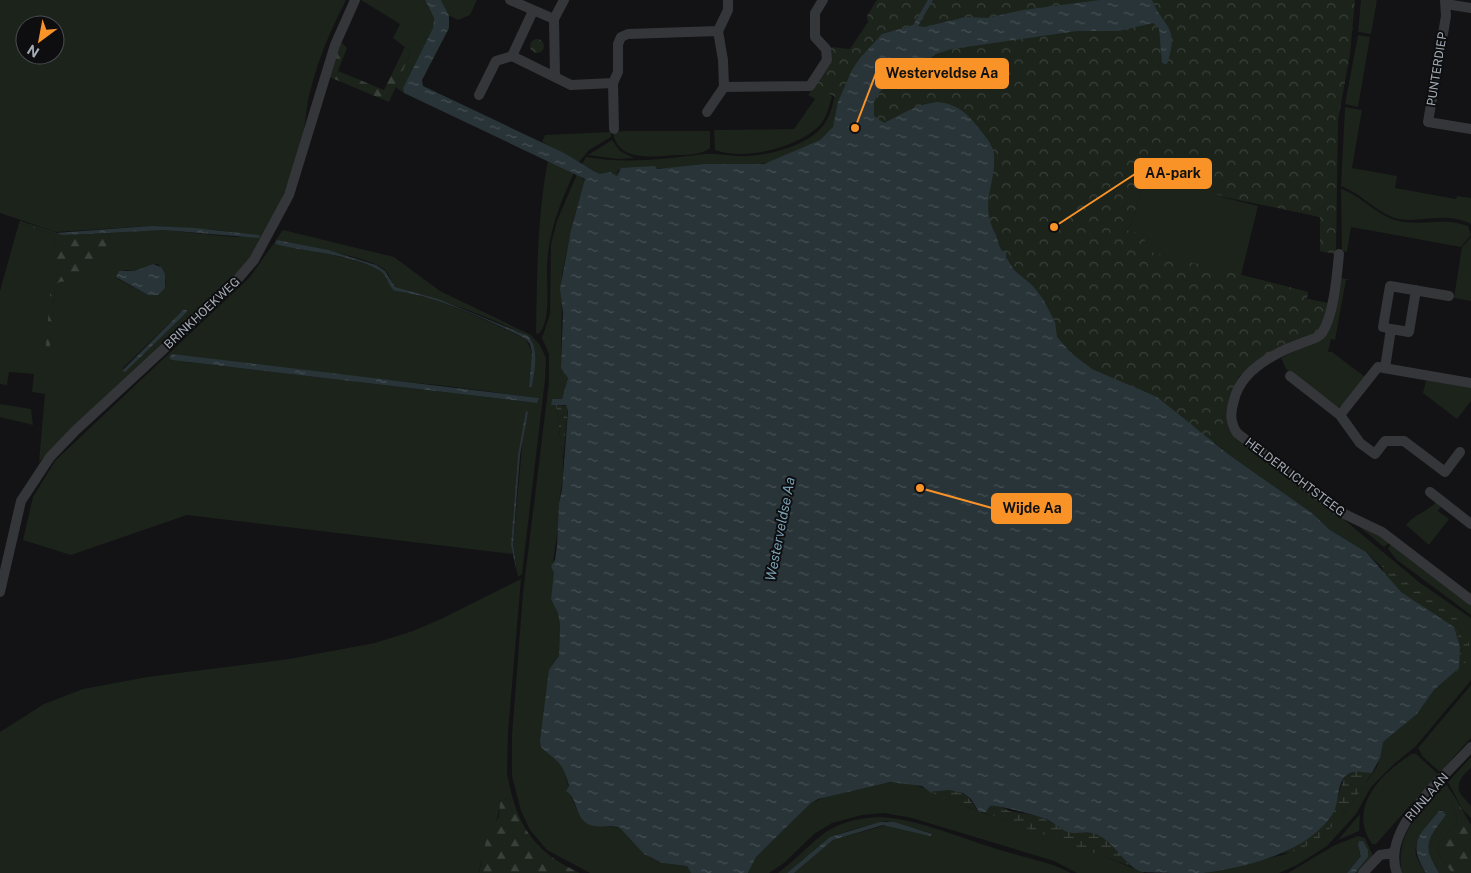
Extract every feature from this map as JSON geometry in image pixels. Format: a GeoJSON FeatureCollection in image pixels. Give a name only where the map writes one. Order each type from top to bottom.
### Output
{"type":"FeatureCollection","features":[{"type":"Feature","properties":{"kind":"street","name":"BRINKHOEKWEG"},"geometry":{"type":"LineString","coordinates":[[0,592],[22,501],[50,457],[76,430],[231,287],[254,260],[290,195],[334,45],[355,0]]}},
{"type":"Feature","properties":{"kind":"street"},"geometry":{"type":"LineString","coordinates":[[510,0],[554,19]]}},
{"type":"Feature","properties":{"kind":"street"},"geometry":{"type":"LineString","coordinates":[[555,78],[554,19],[564,0]]}},
{"type":"Feature","properties":{"kind":"street"},"geometry":{"type":"LineString","coordinates":[[707,112],[724,87],[723,60],[718,31],[728,10],[728,0]]}},
{"type":"Feature","properties":{"kind":"street"},"geometry":{"type":"LineString","coordinates":[[724,87],[810,86],[827,60],[826,49],[815,37],[815,12],[823,0]]}},
{"type":"Feature","properties":{"kind":"street","name":"PUNTERDIEP"},"geometry":{"type":"LineString","coordinates":[[1471,8],[1445,2],[1446,16],[1428,122],[1471,130]]}},
{"type":"Feature","properties":{"kind":"street"},"geometry":{"type":"LineString","coordinates":[[512,56],[533,11]]}},
{"type":"Feature","properties":{"kind":"street"},"geometry":{"type":"LineString","coordinates":[[614,129],[613,83],[618,72],[618,44],[621,37],[628,34],[718,31]]}},
{"type":"Feature","properties":{"kind":"street"},"geometry":{"type":"LineString","coordinates":[[479,94],[496,60],[512,56],[571,85],[613,83]]}},
{"type":"Feature","properties":{"kind":"street","name":"HELDERLICHTSTEEG"},"geometry":{"type":"LineString","coordinates":[[1339,254],[1334,292],[1322,333],[1316,338],[1276,355],[1246,375],[1236,390],[1231,421],[1237,433],[1338,510],[1382,532],[1471,600]]}},
{"type":"Feature","properties":{"kind":"street"},"geometry":{"type":"LineString","coordinates":[[1416,290],[1409,332],[1382,327],[1390,286],[1416,290],[1449,296]]}},
{"type":"Feature","properties":{"kind":"street"},"geometry":{"type":"LineString","coordinates":[[1385,368],[1391,329]]}},
{"type":"Feature","properties":{"kind":"street"},"geometry":{"type":"LineString","coordinates":[[1340,415],[1378,367],[1471,383]]}},
{"type":"Feature","properties":{"kind":"street"},"geometry":{"type":"LineString","coordinates":[[1290,376],[1340,415],[1360,443],[1375,454],[1385,441],[1404,441],[1445,472],[1460,452]]}},
{"type":"Feature","properties":{"kind":"street"},"geometry":{"type":"LineString","coordinates":[[1430,492],[1471,524]]}},
{"type":"Feature","properties":{"kind":"street","name":"RIJNLAAN"},"geometry":{"type":"LineString","coordinates":[[1393,853],[1397,836],[1406,820],[1471,747]]}},
{"type":"Feature","properties":{"kind":"street"},"geometry":{"type":"LineString","coordinates":[[1363,873],[1380,855],[1393,853],[1397,873]]}},
{"type":"Feature","properties":{"kind":"green space"},"geometry":{"type":"Polygon","coordinates":[[[0,0],[346,0],[329,35],[316,71],[309,96],[302,143],[295,166],[275,213],[250,258],[240,273],[39,462],[45,394],[32,392],[34,374],[9,372],[7,385],[0,384],[0,291],[19,223],[55,235],[48,357],[55,287],[59,282],[64,282],[109,239],[110,232],[164,230],[235,237],[260,236],[216,230],[152,226],[56,232],[0,213],[0,0]],[[158,264],[134,271],[125,270],[118,279],[148,295],[165,288],[166,281],[162,270],[158,264]],[[183,310],[123,368],[123,372],[186,313],[183,310]]]}},
{"type":"Feature","properties":{"kind":"green space"},"geometry":{"type":"Polygon","coordinates":[[[361,0],[425,0],[434,18],[433,28],[403,88],[404,93],[395,87],[411,52],[393,38],[400,24],[361,0]]]}},
{"type":"Feature","properties":{"kind":"green space"},"geometry":{"type":"Polygon","coordinates":[[[441,0],[477,0],[470,15],[458,20],[448,15],[441,0]]]}},
{"type":"Feature","properties":{"kind":"green space"},"geometry":{"type":"Polygon","coordinates":[[[877,0],[1355,0],[1350,54],[1338,120],[1336,254],[1320,251],[1320,217],[1185,188],[1145,176],[1144,178],[1133,220],[1127,230],[1142,234],[1145,240],[1143,250],[1308,292],[1307,299],[1329,303],[1320,331],[1273,353],[1239,376],[1231,394],[1229,424],[1205,453],[1070,368],[885,124],[832,95],[813,88],[832,61],[830,47],[850,49],[868,22],[867,16],[877,0]]]}},
{"type":"Feature","properties":{"kind":"green space"},"geometry":{"type":"Polygon","coordinates":[[[1361,0],[1377,0],[1371,34],[1358,32],[1361,0]]]}},
{"type":"Feature","properties":{"kind":"green space"},"geometry":{"type":"Polygon","coordinates":[[[1358,35],[1370,37],[1358,107],[1345,104],[1358,35]]]}},
{"type":"Feature","properties":{"kind":"green space"},"geometry":{"type":"Polygon","coordinates":[[[534,39],[540,39],[544,46],[540,53],[534,53],[530,49],[530,43],[534,39]]]}},
{"type":"Feature","properties":{"kind":"green space"},"geometry":{"type":"Polygon","coordinates":[[[339,40],[347,48],[338,71],[384,90],[405,47],[411,52],[389,102],[327,76],[339,40]]]}},
{"type":"Feature","properties":{"kind":"green space"},"geometry":{"type":"Polygon","coordinates":[[[813,88],[828,91],[832,97],[822,122],[810,133],[785,146],[755,153],[727,153],[715,150],[714,130],[794,129],[815,99],[808,95],[813,88]]]}},
{"type":"Feature","properties":{"kind":"green space"},"geometry":{"type":"Polygon","coordinates":[[[835,94],[842,101],[832,129],[820,140],[770,162],[754,165],[705,164],[618,170],[617,176],[600,174],[582,164],[586,157],[630,160],[708,154],[750,156],[774,152],[798,144],[818,131],[829,116],[835,94]]]}},
{"type":"Feature","properties":{"kind":"green space"},"geometry":{"type":"Polygon","coordinates":[[[1345,107],[1362,110],[1352,168],[1397,176],[1395,188],[1456,199],[1457,196],[1471,198],[1471,224],[1450,218],[1404,220],[1395,218],[1341,186],[1345,107]]]}},
{"type":"Feature","properties":{"kind":"green space"},"geometry":{"type":"Polygon","coordinates":[[[710,131],[710,148],[703,152],[689,155],[637,156],[621,149],[616,142],[613,132],[710,131]]]}},
{"type":"Feature","properties":{"kind":"green space"},"geometry":{"type":"Polygon","coordinates":[[[611,132],[611,137],[589,150],[579,162],[542,142],[545,135],[611,132]]]}},
{"type":"Feature","properties":{"kind":"green space"},"geometry":{"type":"Polygon","coordinates":[[[612,140],[620,151],[634,158],[618,159],[588,155],[612,140]]]}},
{"type":"Feature","properties":{"kind":"green space"},"geometry":{"type":"Polygon","coordinates":[[[548,160],[574,173],[563,197],[549,246],[547,314],[542,329],[538,334],[536,333],[538,246],[548,160]]]}},
{"type":"Feature","properties":{"kind":"green space"},"geometry":{"type":"Polygon","coordinates":[[[1145,163],[1336,193],[1336,254],[1320,251],[1320,217],[1214,195],[1258,206],[1241,275],[1308,292],[1307,299],[1325,303],[1233,372],[1229,424],[1419,582],[1471,618],[1471,680],[1468,684],[1415,747],[1394,764],[1371,787],[1356,814],[1327,846],[1297,865],[1279,873],[1203,873],[1287,854],[1325,833],[1345,812],[1377,767],[1383,742],[1417,714],[1434,690],[1459,668],[1419,604],[1366,552],[1330,530],[1312,513],[1228,454],[1088,333],[1131,231],[1127,230],[1133,220],[1144,178],[1145,163]]]}},
{"type":"Feature","properties":{"kind":"green space"},"geometry":{"type":"Polygon","coordinates":[[[577,174],[585,181],[574,218],[562,274],[561,367],[568,378],[562,399],[552,399],[551,404],[556,405],[563,459],[563,477],[559,503],[560,516],[553,562],[555,585],[551,597],[558,613],[560,625],[559,656],[549,673],[541,745],[563,766],[570,793],[579,815],[605,826],[620,828],[651,858],[662,863],[687,866],[691,873],[590,873],[547,850],[530,830],[521,811],[512,776],[512,735],[523,593],[549,382],[549,354],[542,338],[550,314],[551,244],[557,221],[577,174]]]}},
{"type":"Feature","properties":{"kind":"green space"},"geometry":{"type":"Polygon","coordinates":[[[1341,189],[1356,196],[1384,215],[1399,221],[1459,223],[1468,226],[1471,235],[1461,247],[1351,227],[1347,252],[1342,251],[1341,189]]]}},
{"type":"Feature","properties":{"kind":"green space"},"geometry":{"type":"Polygon","coordinates":[[[20,221],[56,232],[56,234],[110,232],[105,251],[94,266],[78,277],[69,281],[59,282],[55,287],[49,357],[45,356],[55,235],[19,223],[20,221]]]}},
{"type":"Feature","properties":{"kind":"green space"},"geometry":{"type":"Polygon","coordinates":[[[283,230],[394,257],[440,291],[531,335],[540,345],[546,358],[545,380],[522,574],[518,577],[513,544],[523,436],[518,455],[511,545],[513,554],[187,515],[71,555],[23,540],[33,497],[55,461],[250,277],[274,243],[355,260],[382,272],[395,291],[445,303],[526,339],[532,352],[529,387],[532,387],[535,352],[531,338],[498,322],[464,309],[395,287],[385,270],[364,260],[276,240],[283,230]],[[170,360],[537,403],[539,398],[438,385],[170,360]]]}},
{"type":"Feature","properties":{"kind":"green space"},"geometry":{"type":"Polygon","coordinates":[[[1471,237],[1471,301],[1454,298],[1462,247],[1471,237]]]}},
{"type":"Feature","properties":{"kind":"green space"},"geometry":{"type":"Polygon","coordinates":[[[1341,278],[1350,280],[1346,280],[1335,340],[1331,339],[1328,352],[1332,352],[1365,377],[1343,405],[1338,407],[1286,369],[1281,358],[1309,344],[1341,278]]]}},
{"type":"Feature","properties":{"kind":"green space"},"geometry":{"type":"Polygon","coordinates":[[[1426,380],[1471,388],[1471,401],[1457,419],[1423,393],[1426,380]]]}},
{"type":"Feature","properties":{"kind":"green space"},"geometry":{"type":"Polygon","coordinates":[[[0,404],[31,409],[33,425],[0,417],[0,404]]]}},
{"type":"Feature","properties":{"kind":"green space"},"geometry":{"type":"Polygon","coordinates":[[[556,405],[568,406],[563,459],[556,405]]]}},
{"type":"Feature","properties":{"kind":"green space"},"geometry":{"type":"Polygon","coordinates":[[[1437,501],[1442,505],[1438,511],[1449,519],[1429,545],[1406,525],[1437,501]]]}},
{"type":"Feature","properties":{"kind":"green space"},"geometry":{"type":"Polygon","coordinates":[[[1356,524],[1358,524],[1390,542],[1384,547],[1356,524]]]}},
{"type":"Feature","properties":{"kind":"green space"},"geometry":{"type":"Polygon","coordinates":[[[1391,543],[1471,605],[1471,615],[1397,560],[1388,549],[1391,543]]]}},
{"type":"Feature","properties":{"kind":"green space"},"geometry":{"type":"Polygon","coordinates":[[[1382,565],[1460,621],[1470,648],[1464,666],[1456,672],[1460,663],[1460,650],[1458,636],[1454,627],[1437,613],[1401,592],[1385,575],[1382,565]]]}},
{"type":"Feature","properties":{"kind":"green space"},"geometry":{"type":"Polygon","coordinates":[[[521,579],[508,732],[507,774],[512,796],[500,801],[497,819],[483,855],[479,873],[0,873],[0,732],[44,704],[83,689],[147,677],[289,659],[375,643],[413,631],[441,619],[521,579]]]}},
{"type":"Feature","properties":{"kind":"green space"},"geometry":{"type":"Polygon","coordinates":[[[1471,685],[1471,738],[1440,772],[1423,757],[1418,748],[1471,685]]]}},
{"type":"Feature","properties":{"kind":"green space"},"geometry":{"type":"Polygon","coordinates":[[[1412,754],[1416,754],[1438,774],[1376,844],[1372,844],[1365,831],[1363,817],[1365,805],[1379,781],[1412,754]]]}},
{"type":"Feature","properties":{"kind":"green space"},"geometry":{"type":"Polygon","coordinates":[[[1471,757],[1471,768],[1459,782],[1459,790],[1471,806],[1471,818],[1463,810],[1448,782],[1471,757]]]}},
{"type":"Feature","properties":{"kind":"green space"},"geometry":{"type":"Polygon","coordinates":[[[1363,771],[1372,773],[1346,811],[1335,823],[1311,843],[1297,850],[1282,854],[1306,839],[1330,818],[1345,776],[1363,771]]]}},
{"type":"Feature","properties":{"kind":"green space"},"geometry":{"type":"Polygon","coordinates":[[[907,783],[928,790],[970,808],[1145,873],[1077,873],[1054,861],[912,818],[884,813],[862,815],[832,823],[814,834],[784,863],[769,873],[748,873],[756,857],[811,803],[830,795],[875,784],[907,783]]]}},
{"type":"Feature","properties":{"kind":"green space"},"geometry":{"type":"Polygon","coordinates":[[[1446,784],[1456,799],[1451,805],[1456,814],[1457,824],[1439,843],[1436,850],[1452,873],[1439,873],[1430,856],[1429,843],[1431,837],[1446,815],[1441,810],[1427,824],[1417,843],[1416,855],[1426,873],[1402,873],[1402,846],[1406,834],[1419,813],[1446,784]]]}},
{"type":"Feature","properties":{"kind":"green space"},"geometry":{"type":"Polygon","coordinates":[[[949,790],[963,794],[978,811],[930,792],[949,790]]]}},
{"type":"Feature","properties":{"kind":"green space"},"geometry":{"type":"Polygon","coordinates":[[[512,796],[522,823],[536,843],[555,859],[580,873],[479,873],[486,841],[499,816],[500,801],[512,796]]]}},
{"type":"Feature","properties":{"kind":"green space"},"geometry":{"type":"Polygon","coordinates":[[[1456,799],[1471,825],[1471,873],[1452,873],[1436,850],[1439,843],[1457,824],[1456,814],[1451,805],[1456,799]]]}},
{"type":"Feature","properties":{"kind":"green space"},"geometry":{"type":"Polygon","coordinates":[[[997,805],[1009,811],[1039,816],[1069,832],[1096,833],[1110,842],[1130,866],[982,812],[990,806],[997,805]]]}},
{"type":"Feature","properties":{"kind":"green space"},"geometry":{"type":"Polygon","coordinates":[[[1360,814],[1359,831],[1338,840],[1360,814]]]}},
{"type":"Feature","properties":{"kind":"green space"},"geometry":{"type":"Polygon","coordinates":[[[882,817],[926,826],[1044,862],[1071,873],[794,873],[833,840],[886,825],[931,833],[886,821],[830,837],[787,873],[778,873],[813,842],[834,827],[847,822],[882,817]]]}},
{"type":"Feature","properties":{"kind":"green space"},"geometry":{"type":"Polygon","coordinates":[[[1358,836],[1365,838],[1373,856],[1359,873],[1355,873],[1368,857],[1358,846],[1361,856],[1347,873],[1288,873],[1335,845],[1358,836]]]}},
{"type":"Feature","properties":{"kind":"water"},"geometry":{"type":"Polygon","coordinates":[[[425,0],[441,0],[449,16],[449,28],[422,80],[423,86],[564,153],[600,174],[610,172],[617,176],[621,168],[655,166],[657,169],[704,164],[764,164],[820,140],[833,127],[838,102],[852,70],[860,58],[882,34],[913,25],[928,0],[933,0],[918,26],[924,27],[966,17],[987,18],[1023,10],[1100,0],[1152,0],[1171,34],[1171,51],[1167,64],[1162,63],[1159,28],[1153,23],[1119,31],[1077,31],[952,49],[936,54],[909,74],[880,91],[874,102],[874,116],[884,123],[921,105],[933,103],[955,106],[966,114],[985,136],[993,151],[994,166],[988,212],[1002,251],[1006,251],[1006,257],[1014,270],[1033,286],[1043,299],[1055,322],[1057,337],[1071,353],[1092,369],[1157,397],[1228,454],[1312,513],[1330,530],[1366,552],[1401,592],[1454,627],[1460,647],[1459,668],[1434,690],[1417,714],[1383,742],[1380,758],[1372,773],[1353,772],[1344,778],[1333,813],[1322,827],[1309,838],[1275,856],[1219,871],[1203,873],[1142,872],[1130,865],[1106,840],[1096,834],[1067,832],[1043,818],[1000,807],[990,806],[985,812],[979,812],[971,799],[963,793],[949,790],[930,792],[922,786],[890,782],[818,799],[811,803],[756,857],[748,873],[691,873],[687,866],[662,863],[644,854],[620,828],[588,824],[580,816],[573,798],[566,791],[569,786],[562,767],[541,747],[540,741],[549,670],[559,656],[560,625],[558,613],[551,599],[554,573],[551,566],[555,560],[557,546],[568,411],[566,405],[551,405],[552,399],[562,399],[568,378],[561,368],[563,313],[560,289],[571,230],[585,179],[404,93],[403,88],[433,28],[434,18],[425,0]]]}},
{"type":"Feature","properties":{"kind":"water"},"geometry":{"type":"Polygon","coordinates":[[[152,226],[195,228],[259,235],[260,238],[164,230],[63,235],[55,233],[152,226]]]}},
{"type":"Feature","properties":{"kind":"water"},"geometry":{"type":"Polygon","coordinates":[[[276,240],[328,250],[376,265],[385,271],[395,287],[438,299],[528,336],[532,341],[535,353],[532,387],[529,387],[532,352],[530,344],[526,339],[496,324],[444,303],[410,293],[395,291],[382,272],[368,265],[342,257],[275,244],[276,240]]]}},
{"type":"Feature","properties":{"kind":"water"},"geometry":{"type":"Polygon","coordinates":[[[153,264],[161,267],[165,274],[165,288],[158,295],[148,295],[116,277],[119,271],[134,271],[153,264]]]}},
{"type":"Feature","properties":{"kind":"water"},"geometry":{"type":"Polygon","coordinates":[[[183,310],[187,310],[186,313],[125,372],[122,371],[183,310]]]}},
{"type":"Feature","properties":{"kind":"water"},"geometry":{"type":"Polygon","coordinates":[[[172,354],[539,398],[537,403],[172,360],[169,358],[172,354]]]}},
{"type":"Feature","properties":{"kind":"water"},"geometry":{"type":"Polygon","coordinates":[[[526,411],[528,412],[520,455],[513,544],[517,573],[511,545],[518,455],[526,411]]]}},
{"type":"Feature","properties":{"kind":"water"},"geometry":{"type":"Polygon","coordinates":[[[1439,811],[1443,811],[1446,815],[1431,837],[1429,849],[1430,856],[1439,873],[1426,873],[1420,863],[1416,847],[1421,833],[1439,811]]]}},
{"type":"Feature","properties":{"kind":"water"},"geometry":{"type":"Polygon","coordinates":[[[880,822],[894,822],[932,834],[930,836],[883,825],[833,840],[794,873],[787,873],[830,837],[880,822]]]}},
{"type":"Feature","properties":{"kind":"water"},"geometry":{"type":"Polygon","coordinates":[[[1359,841],[1363,841],[1368,850],[1368,857],[1355,873],[1347,873],[1361,856],[1358,845],[1359,841]]]}},
{"type":"Feature","properties":{"kind":"place","name":"Westerveldse Aa"},"geometry":{"type":"Point","coordinates":[855,128]}},
{"type":"Feature","properties":{"kind":"place","name":"AA-park"},"geometry":{"type":"Point","coordinates":[1054,227]}},
{"type":"Feature","properties":{"kind":"place","name":"Wijde Aa"},"geometry":{"type":"Point","coordinates":[920,488]}}]}
